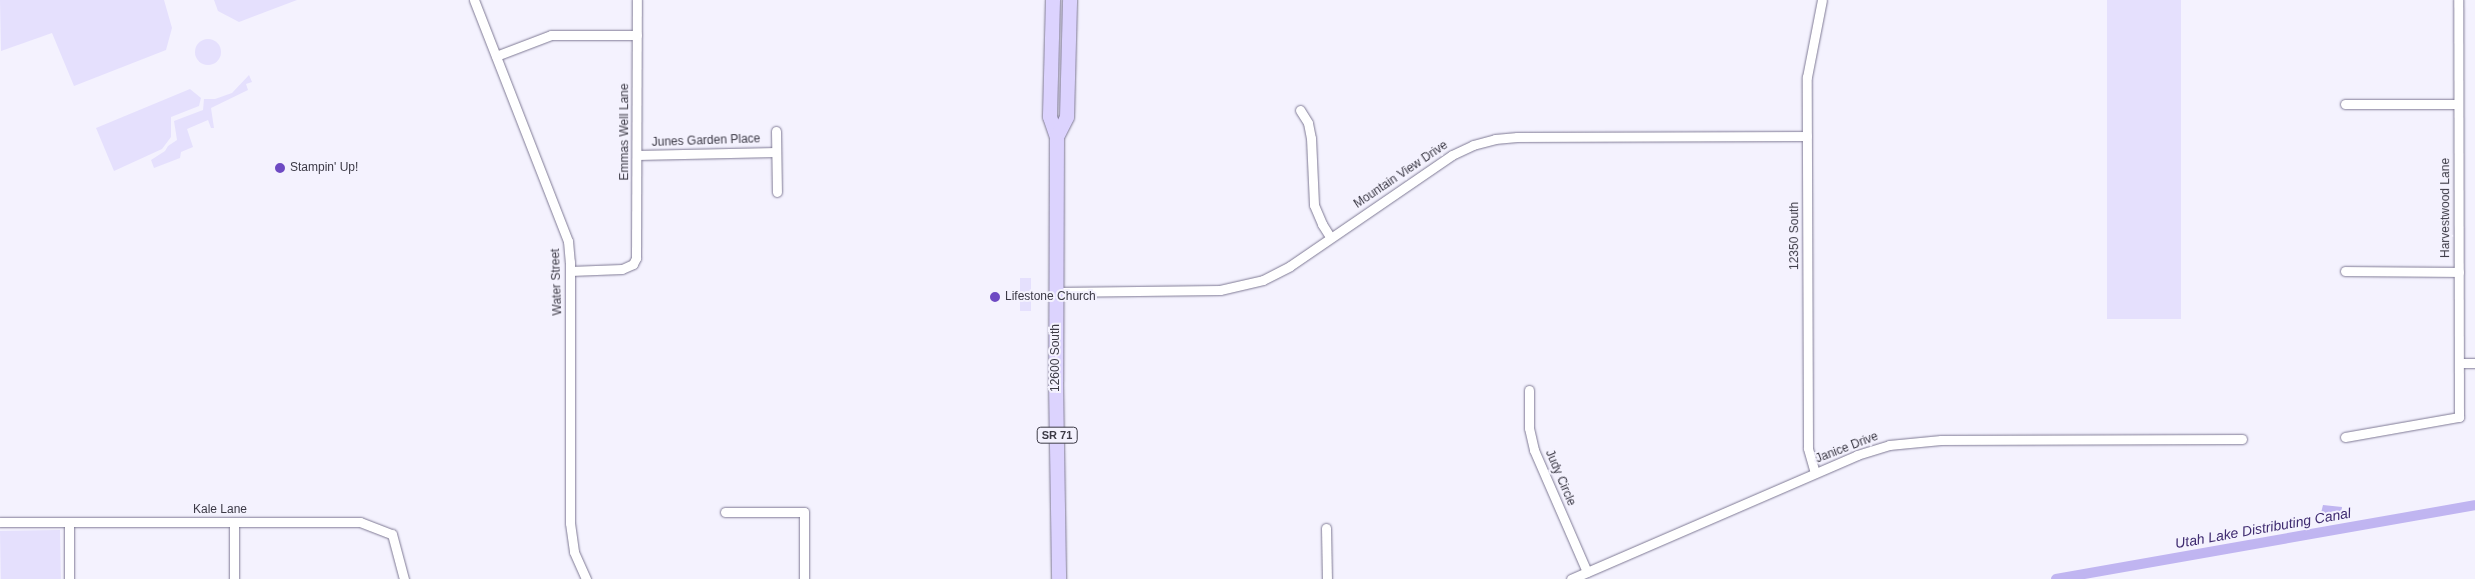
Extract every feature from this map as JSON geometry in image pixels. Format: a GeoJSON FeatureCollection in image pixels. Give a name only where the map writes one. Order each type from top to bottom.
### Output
{"type":"FeatureCollection","features":[{"type":"Feature","properties":{"kind":"main road","name":"12600 South"},"geometry":{"type":"LineString","coordinates":[[1053,0],[1050,116],[1057,137],[1056,292],[1060,579]]}},
{"type":"Feature","properties":{"kind":"main road","name":"12600 South"},"geometry":{"type":"LineString","coordinates":[[1057,137],[1067,117],[1070,0]]}},
{"type":"Feature","properties":{"kind":"street","name":"Water Street"},"geometry":{"type":"LineString","coordinates":[[474,0],[558,210],[568,241],[570,271],[570,523],[574,552],[586,579]]}},
{"type":"Feature","properties":{"kind":"street","name":"Emmas Well Lane"},"geometry":{"type":"LineString","coordinates":[[570,271],[618,270],[633,264],[637,249],[637,0]]}},
{"type":"Feature","properties":{"kind":"street","name":"12350 South"},"geometry":{"type":"LineString","coordinates":[[1815,473],[1808,448],[1808,64],[1822,0]]}},
{"type":"Feature","properties":{"kind":"street","name":"Harvestwood Lane"},"geometry":{"type":"LineString","coordinates":[[2346,438],[2459,417],[2458,0]]}},
{"type":"Feature","properties":{"kind":"street"},"geometry":{"type":"LineString","coordinates":[[496,56],[538,38],[552,35],[637,35]]}},
{"type":"Feature","properties":{"kind":"street"},"geometry":{"type":"LineString","coordinates":[[2345,104],[2458,104]]}},
{"type":"Feature","properties":{"kind":"street"},"geometry":{"type":"LineString","coordinates":[[1300,110],[1308,123],[1311,138],[1314,205],[1330,237]]}},
{"type":"Feature","properties":{"kind":"street","name":"Junes Garden Place"},"geometry":{"type":"LineString","coordinates":[[776,131],[776,192]]}},
{"type":"Feature","properties":{"kind":"street","name":"Mountain View Drive"},"geometry":{"type":"LineString","coordinates":[[1056,292],[1205,291],[1235,288],[1277,274],[1452,155],[1494,139],[1517,136],[1807,136]]}},
{"type":"Feature","properties":{"kind":"street","name":"Junes Garden Place"},"geometry":{"type":"LineString","coordinates":[[637,155],[776,152]]}},
{"type":"Feature","properties":{"kind":"street"},"geometry":{"type":"LineString","coordinates":[[2345,271],[2459,272]]}},
{"type":"Feature","properties":{"kind":"street"},"geometry":{"type":"LineString","coordinates":[[2459,363],[2475,363]]}},
{"type":"Feature","properties":{"kind":"street","name":"Judy Circle"},"geometry":{"type":"LineString","coordinates":[[1529,390],[1529,428],[1534,450],[1587,572]]}},
{"type":"Feature","properties":{"kind":"street","name":"Janice Drive"},"geometry":{"type":"LineString","coordinates":[[1571,579],[1815,473],[1873,450],[1923,440],[2242,439]]}},
{"type":"Feature","properties":{"kind":"street"},"geometry":{"type":"LineString","coordinates":[[725,512],[804,512],[804,579]]}},
{"type":"Feature","properties":{"kind":"street","name":"Kale Lane"},"geometry":{"type":"LineString","coordinates":[[0,522],[360,522],[392,534],[404,579]]}},
{"type":"Feature","properties":{"kind":"street"},"geometry":{"type":"LineString","coordinates":[[69,522],[69,579]]}},
{"type":"Feature","properties":{"kind":"street"},"geometry":{"type":"LineString","coordinates":[[234,522],[234,579]]}},
{"type":"Feature","properties":{"kind":"street"},"geometry":{"type":"LineString","coordinates":[[1326,528],[1327,579]]}},
{"type":"Feature","properties":{"kind":"shaded area"},"geometry":{"type":"Polygon","coordinates":[[[0,0],[164,0],[172,28],[166,50],[74,86],[52,33],[1,51],[0,0]]]}},
{"type":"Feature","properties":{"kind":"shaded area"},"geometry":{"type":"Polygon","coordinates":[[[214,0],[297,0],[239,22],[218,11],[214,0]]]}},
{"type":"Feature","properties":{"kind":"shaded area"},"geometry":{"type":"Polygon","coordinates":[[[2107,0],[2181,0],[2181,319],[2107,319],[2107,0]]]}},
{"type":"Feature","properties":{"kind":"shaded area"},"geometry":{"type":"Polygon","coordinates":[[[208,39],[217,43],[221,52],[217,61],[208,65],[199,61],[195,52],[199,43],[208,39]]]}},
{"type":"Feature","properties":{"kind":"shaded area"},"geometry":{"type":"Polygon","coordinates":[[[249,75],[252,82],[246,84],[248,90],[211,108],[214,128],[211,128],[208,120],[187,129],[193,147],[181,152],[180,158],[154,168],[151,160],[177,140],[174,121],[203,110],[204,99],[215,99],[232,93],[249,75]]]}},
{"type":"Feature","properties":{"kind":"shaded area"},"geometry":{"type":"Polygon","coordinates":[[[190,89],[201,98],[199,106],[171,117],[171,137],[162,149],[114,171],[96,128],[190,89]]]}},
{"type":"Feature","properties":{"kind":"shaded area"},"geometry":{"type":"Polygon","coordinates":[[[1020,278],[1031,278],[1031,311],[1020,311],[1020,278]]]}},
{"type":"Feature","properties":{"kind":"shaded area"},"geometry":{"type":"Polygon","coordinates":[[[2323,505],[2342,507],[2341,516],[2321,513],[2323,505]]]}},
{"type":"Feature","properties":{"kind":"shaded area"},"geometry":{"type":"Polygon","coordinates":[[[60,530],[61,579],[1,579],[0,531],[60,530]]]}},
{"type":"Feature","properties":{"kind":"waterway","name":"Utah Lake Distributing Canal"},"geometry":{"type":"LineString","coordinates":[[2056,579],[2475,505]]}},
{"type":"Feature","properties":{"kind":"place","name":"Stampin' Up!"},"geometry":{"type":"Point","coordinates":[280,168]}},
{"type":"Feature","properties":{"kind":"place","name":"Lifestone Church"},"geometry":{"type":"Point","coordinates":[995,297]}}]}
